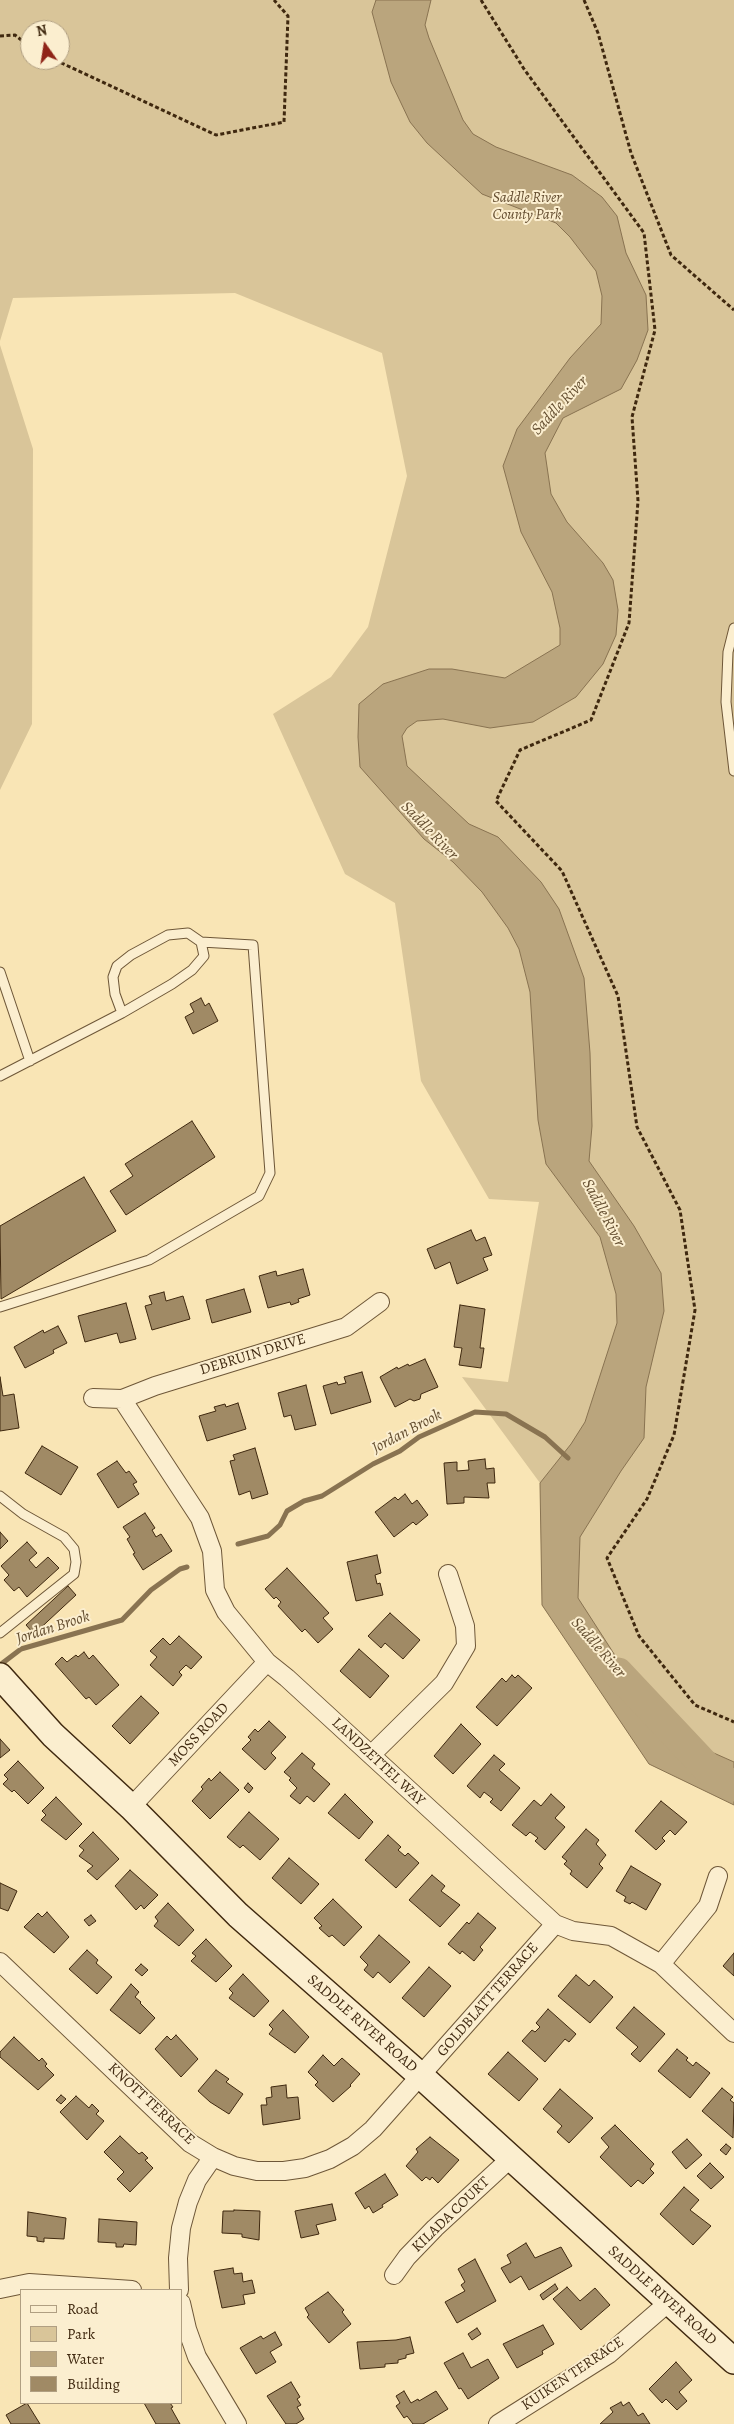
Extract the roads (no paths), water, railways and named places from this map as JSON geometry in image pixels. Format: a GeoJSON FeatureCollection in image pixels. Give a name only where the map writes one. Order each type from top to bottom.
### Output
{"type":"FeatureCollection","features":[{"type":"Feature","properties":{"kind":"main road","name":"SADDLE RIVER ROAD"},"geometry":{"type":"LineString","coordinates":[[1,1677],[53,1735],[131,1807],[238,1915],[421,2076],[734,2361]]}},
{"type":"Feature","properties":{"kind":"street","name":"DEBRUIN DRIVE"},"geometry":{"type":"LineString","coordinates":[[122,1400],[155,1386],[346,1327],[380,1302]]}},
{"type":"Feature","properties":{"kind":"street"},"geometry":{"type":"LineString","coordinates":[[93,1398],[122,1400]]}},
{"type":"Feature","properties":{"kind":"street","name":"LANDZETTEL WAY"},"geometry":{"type":"LineString","coordinates":[[122,1400],[200,1518],[212,1551],[215,1590],[226,1612],[267,1662],[555,1924],[573,1931],[611,1936],[661,1964],[734,2033]]}},
{"type":"Feature","properties":{"kind":"street"},"geometry":{"type":"LineString","coordinates":[[370,1755],[444,1682],[466,1646],[465,1626],[448,1574]]}},
{"type":"Feature","properties":{"kind":"street","name":"MOSS ROAD"},"geometry":{"type":"LineString","coordinates":[[131,1807],[267,1662]]}},
{"type":"Feature","properties":{"kind":"street"},"geometry":{"type":"LineString","coordinates":[[661,1964],[708,1906],[718,1876]]}},
{"type":"Feature","properties":{"kind":"street","name":"GOLDBLATT TERRACE"},"geometry":{"type":"LineString","coordinates":[[421,2076],[555,1924]]}},
{"type":"Feature","properties":{"kind":"street","name":"KNOTT TERRACE"},"geometry":{"type":"LineString","coordinates":[[0,1962],[190,2143],[212,2157],[234,2166],[266,2171],[305,2168],[330,2160],[352,2146],[372,2129],[421,2076]]}},
{"type":"Feature","properties":{"kind":"street"},"geometry":{"type":"LineString","coordinates":[[179,2289],[178,2258],[181,2228],[188,2202],[197,2180],[212,2157]]}},
{"type":"Feature","properties":{"kind":"street","name":"KILADA COURT"},"geometry":{"type":"LineString","coordinates":[[394,2275],[407,2257],[435,2228],[511,2158]]}},
{"type":"Feature","properties":{"kind":"street"},"geometry":{"type":"LineString","coordinates":[[0,2290],[29,2283],[117,2289]]}},
{"type":"Feature","properties":{"kind":"street","name":"KUIKEN TERRACE"},"geometry":{"type":"LineString","coordinates":[[498,2424],[609,2354],[669,2302]]}},
{"type":"Feature","properties":{"kind":"street"},"geometry":{"type":"LineString","coordinates":[[182,2307],[197,2357],[237,2424]]}},
{"type":"Feature","properties":{"kind":"lane"},"geometry":{"type":"LineString","coordinates":[[734,628],[728,652],[726,702],[734,771]]}},
{"type":"Feature","properties":{"kind":"lane"},"geometry":{"type":"LineString","coordinates":[[0,1307],[148,1260],[259,1196],[270,1173],[253,945],[201,942],[188,934],[168,935],[131,955],[117,966],[113,977],[115,994],[122,1013]]}},
{"type":"Feature","properties":{"kind":"lane"},"geometry":{"type":"LineString","coordinates":[[0,1076],[122,1013],[172,984],[192,970],[204,956],[201,942]]}},
{"type":"Feature","properties":{"kind":"lane"},"geometry":{"type":"LineString","coordinates":[[0,972],[30,1061]]}},
{"type":"Feature","properties":{"kind":"lane"},"geometry":{"type":"LineString","coordinates":[[0,1496],[23,1514],[64,1537],[74,1549],[76,1562],[74,1574],[0,1633]]}},
{"type":"Feature","properties":{"kind":"water"},"geometry":{"type":"Polygon","coordinates":[[[376,0],[431,0],[425,25],[429,38],[463,120],[473,134],[496,147],[572,175],[602,197],[617,216],[626,253],[646,295],[648,330],[637,360],[621,389],[563,418],[545,453],[551,494],[567,522],[603,563],[613,580],[618,610],[616,635],[603,664],[576,697],[533,722],[490,728],[443,719],[417,721],[407,728],[402,736],[407,766],[469,824],[498,837],[541,882],[559,909],[584,978],[590,1053],[592,1126],[589,1161],[634,1226],[661,1273],[664,1311],[646,1387],[644,1438],[580,1537],[578,1598],[647,1705],[653,1726],[734,1762],[734,1805],[649,1764],[542,1605],[540,1483],[571,1444],[585,1422],[617,1323],[616,1294],[600,1237],[546,1164],[538,1120],[530,992],[519,949],[508,928],[482,892],[453,862],[424,839],[360,767],[358,737],[359,704],[383,684],[429,669],[452,669],[505,678],[560,645],[560,628],[552,592],[521,532],[503,466],[517,429],[570,358],[601,324],[602,296],[596,271],[570,237],[556,223],[482,194],[427,143],[410,122],[391,82],[372,12],[376,0]]]}},
{"type":"Feature","properties":{"kind":"waterway","name":"Jordan Brook"},"geometry":{"type":"LineString","coordinates":[[238,1544],[268,1536],[280,1525],[287,1511],[304,1501],[322,1496],[373,1464],[400,1451],[419,1437],[475,1412],[506,1414],[545,1437],[568,1458]]}},
{"type":"Feature","properties":{"kind":"waterway","name":"Jordan Brook"},"geometry":{"type":"LineString","coordinates":[[0,1665],[21,1649],[122,1620],[151,1590],[180,1569],[187,1567]]}},
{"type":"Feature","properties":{"kind":"waterway","name":"Saddle River"},"geometry":{"type":"LineString","coordinates":[[618,1673],[713,1774],[734,1786]]}},
{"type":"Feature","properties":{"kind":"park label","name":"Saddle River County Park"},"geometry":{"type":"Point","coordinates":[527,206]}}]}
